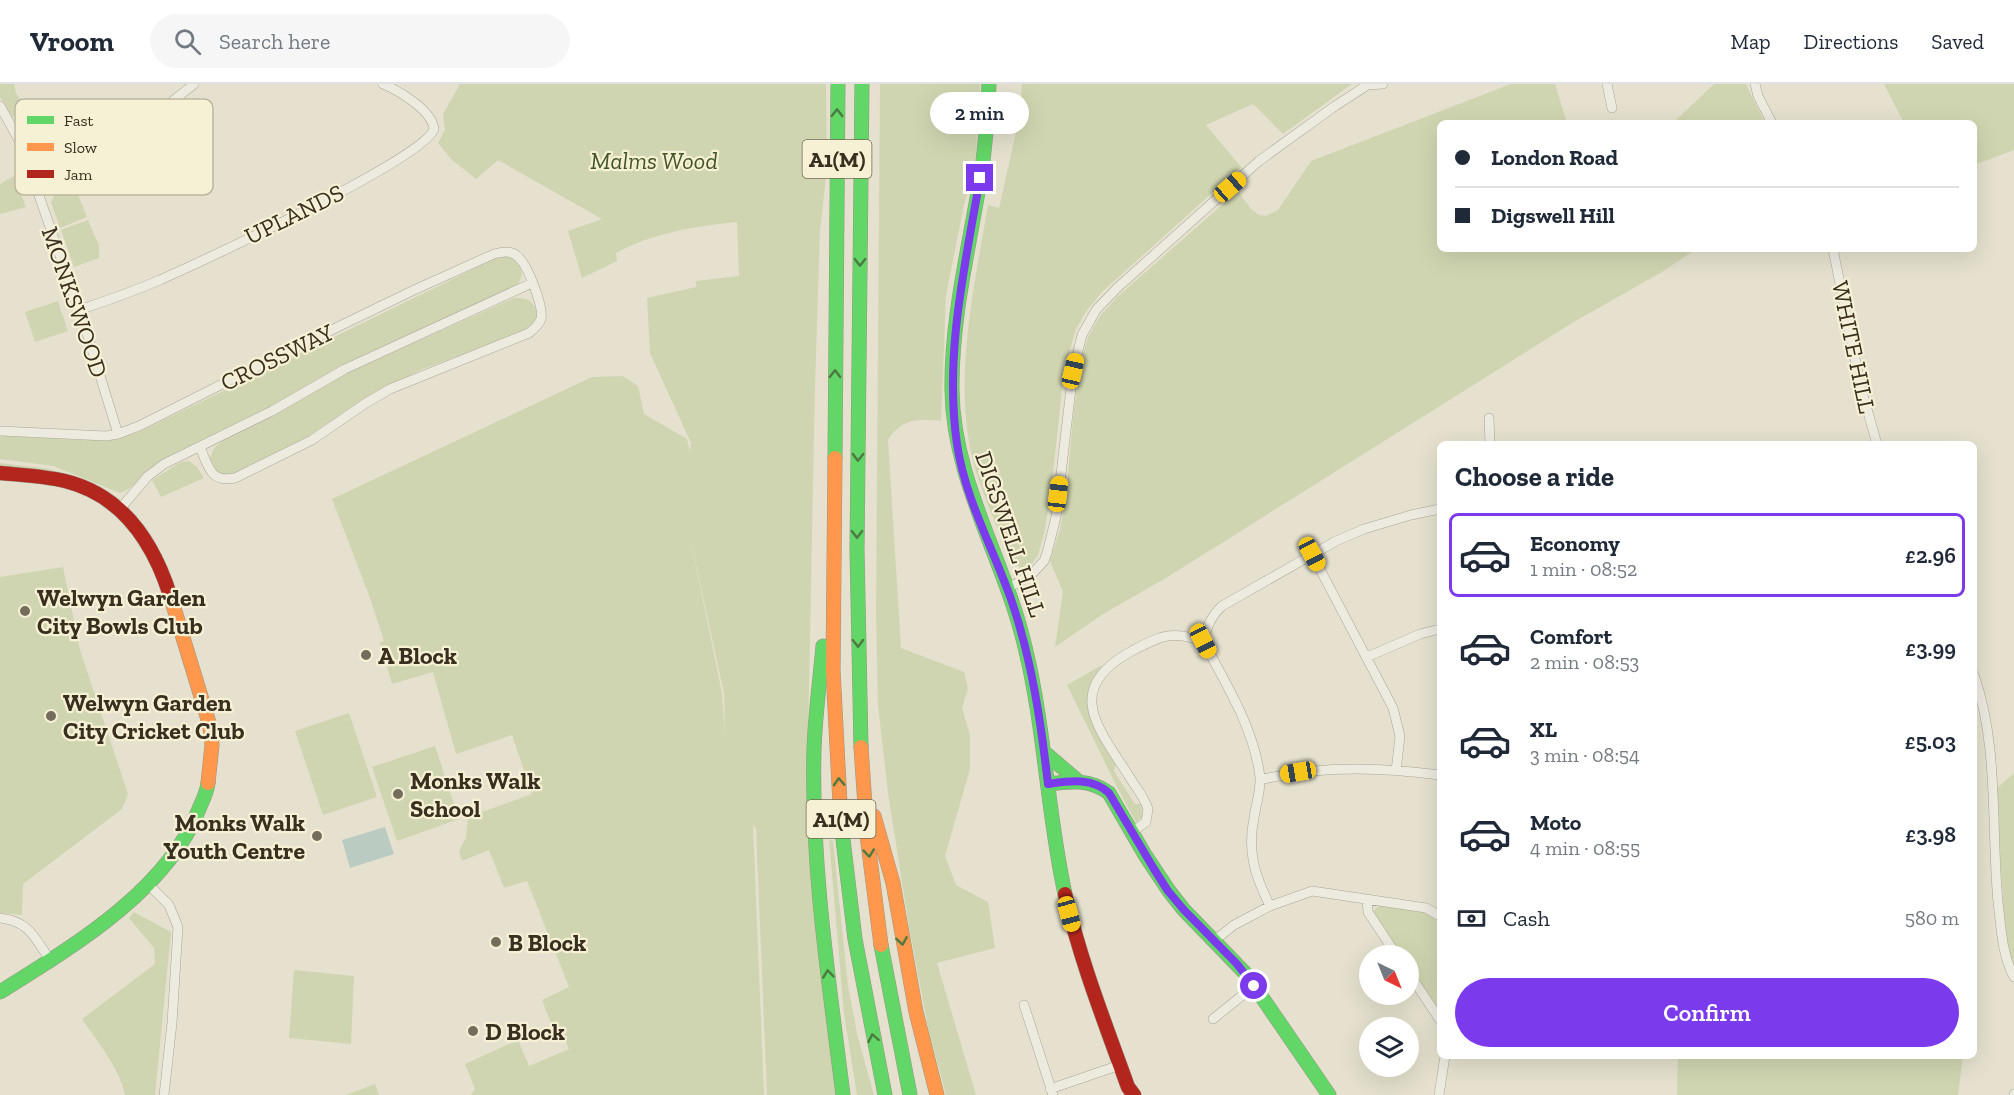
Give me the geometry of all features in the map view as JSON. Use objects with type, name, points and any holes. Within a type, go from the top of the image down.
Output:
[{"type":"main road","name":"A1(M)","points":[[838,84],[833,670],[842,842],[855,939],[885,1095]]},
{"type":"main road","name":"A1(M)","points":[[862,84],[857,535],[859,691],[863,774],[878,923],[891,1005],[910,1095]]},
{"type":"main road","name":"DIGSWELL HILL","points":[[989,84],[986,141],[953,352],[952,392],[957,445],[978,516],[1018,621],[1029,663],[1069,914],[1130,1092]]},
{"type":"main road","points":[[0,473],[71,482],[94,491],[120,509],[142,533],[159,564],[204,703],[212,743],[211,780],[199,817],[188,835],[147,883],[106,921],[0,992]]},
{"type":"main road","name":"A1(M)","points":[[833,539],[816,714],[814,809],[821,915],[843,1095]]},
{"type":"main road","points":[[1044,752],[1078,781]]},
{"type":"main road","name":"A1(M)","points":[[863,774],[893,883],[916,1012],[937,1095]]},
{"type":"main road","points":[[1048,784],[1078,781],[1097,785],[1109,793],[1168,891],[1215,940],[1254,986],[1329,1095]]},
{"type":"street","points":[[175,99],[194,84]]},
{"type":"street","name":"UPLANDS","points":[[79,310],[159,280],[338,193],[390,166],[428,139],[434,129],[431,117],[383,84]]},
{"type":"street","points":[[1007,589],[1032,573],[1044,561],[1047,553],[1056,517],[1073,371],[1082,335],[1096,310],[1125,280],[1259,161],[1335,106],[1369,85],[1383,84]]},
{"type":"street","points":[[1607,84],[1612,108]]},
{"type":"street","points":[[1755,84],[1758,96],[1770,120]]},
{"type":"street","name":"MONKSWOOD","points":[[0,106],[15,133]]},
{"type":"street","name":"MONKSWOOD","points":[[39,195],[79,310],[118,434]]},
{"type":"street","name":"CROSSWAY","points":[[0,431],[118,434],[139,426],[414,290],[500,252],[517,256],[524,264],[542,314],[538,325],[529,333],[390,389],[291,452],[235,478],[219,479],[209,470],[200,447]]},
{"type":"street","name":"WHITE HILL","points":[[1834,252],[1861,388],[1876,441]]},
{"type":"street","name":"CROSSWAY","points":[[120,509],[148,476],[164,464],[272,411],[345,369],[532,283]]},
{"type":"street","points":[[1489,418],[1490,441]]},
{"type":"street","points":[[1270,906],[1256,876],[1251,850],[1253,819],[1260,780],[1248,728],[1203,641],[1210,621],[1222,606],[1336,541],[1411,514],[1437,510]]},
{"type":"street","points":[[1312,554],[1367,657],[1398,723],[1400,736],[1396,771]]},
{"type":"street","points":[[1367,657],[1420,634],[1437,630]]},
{"type":"street","points":[[1132,832],[1147,819],[1146,804],[1098,726],[1092,703],[1096,683],[1109,665],[1152,640],[1171,634],[1203,641]]},
{"type":"street","points":[[1977,686],[1984,711],[1994,809],[1996,881],[2002,936],[2014,977]]},
{"type":"street","points":[[1260,780],[1318,770],[1396,771],[1437,775]]},
{"type":"street","points":[[147,883],[169,905],[178,927],[173,1011],[164,1095]]},
{"type":"street","points":[[1215,940],[1234,925],[1270,906],[1312,891],[1426,908],[1437,914]]},
{"type":"street","points":[[1367,900],[1368,912],[1390,945]]},
{"type":"street","points":[[0,918],[23,923],[50,960]]},
{"type":"street","points":[[1213,1019],[1254,986]]},
{"type":"street","points":[[1419,988],[1437,1016]]},
{"type":"street","points":[[1024,1005],[1051,1092],[1120,1065]]},
{"type":"street","points":[[1439,1095],[1445,1059]]},
{"type":"green space","points":[[0,84],[14,84],[20,99],[15,99],[15,116],[12,117],[0,97]]},
{"type":"green space","name":"Malms Wood","points":[[460,84],[826,84],[827,168],[820,231],[807,787],[836,1095],[767,1095],[756,829],[753,824],[764,1095],[471,1095],[475,1089],[465,1064],[518,1040],[529,1066],[569,1049],[563,1035],[560,1036],[555,1025],[552,1026],[542,1000],[569,987],[527,881],[504,888],[489,850],[462,861],[459,852],[466,837],[468,817],[532,794],[512,735],[456,754],[433,672],[392,684],[380,643],[384,641],[332,499],[592,377],[623,376],[638,386],[644,414],[687,439],[690,452],[691,443],[650,353],[647,298],[696,287],[696,281],[739,276],[737,222],[690,228],[645,240],[616,253],[617,261],[582,278],[568,231],[602,219],[498,160],[476,179],[451,159],[438,143],[445,130],[443,114]],"holes":[[[689,532],[724,694],[725,735],[722,693]]]},
{"type":"green space","points":[[880,84],[980,84],[975,168],[964,205],[946,295],[941,421],[911,421],[899,427],[888,440],[901,648],[964,672],[968,689],[962,708],[970,735],[970,769],[945,856],[956,885],[988,902],[995,948],[937,963],[976,1095],[946,1095],[928,1028],[888,793],[878,705],[876,614]]},
{"type":"green space","points":[[1022,84],[1352,84],[1283,134],[1253,104],[1206,125],[1241,167],[1103,291],[1087,310],[1076,329],[1062,389],[1044,534],[1038,555],[1025,570],[1015,563],[1007,551],[977,474],[969,442],[965,383],[969,323],[988,205],[999,208],[1020,114]]},
{"type":"green space","points":[[1511,84],[1555,84],[1566,120],[1437,120],[1437,252],[1692,252],[1662,272],[1572,323],[1166,578],[1103,614],[1055,647],[1063,592],[1050,561],[1060,529],[1066,496],[1074,407],[1081,361],[1088,337],[1100,316],[1117,297],[1238,191],[1251,209],[1259,215],[1266,216],[1278,210],[1311,161]]},
{"type":"green space","points":[[1714,84],[1746,84],[1764,120],[1676,120]]},
{"type":"green space","points":[[1884,84],[2014,84],[2014,150],[1977,164],[1977,120],[1902,120]]},
{"type":"green space","points":[[14,176],[15,195],[21,195],[26,207],[0,214],[0,184]]},
{"type":"green space","points":[[54,195],[78,195],[87,217],[60,228],[51,202]]},
{"type":"green space","points":[[88,220],[99,246],[99,258],[74,267],[61,230]]},
{"type":"green space","points":[[504,256],[515,259],[520,267],[521,277],[515,287],[338,367],[279,402],[158,464],[130,488],[120,493],[53,466],[0,459],[0,436],[89,440],[124,436],[141,431]]},
{"type":"green space","points":[[514,298],[528,300],[537,312],[535,324],[523,332],[423,369],[366,397],[310,435],[254,465],[228,476],[215,472],[209,460],[214,448],[222,441],[348,372]]},
{"type":"green space","points":[[58,301],[68,331],[35,342],[25,312]]},
{"type":"green space","points":[[189,461],[197,467],[204,478],[161,497],[152,480],[181,462]]},
{"type":"green space","points":[[0,463],[50,469],[60,473],[0,467]]},
{"type":"green space","name":"Welwyn Garden City Cricket Club","points":[[63,567],[80,650],[128,794],[122,809],[23,884],[22,915],[0,913],[0,577]]},
{"type":"green space","points":[[1102,665],[1090,693],[1088,705],[1090,716],[1100,739],[1116,764],[1114,771],[1135,804],[1141,804],[1143,816],[1136,823],[1067,685]]},
{"type":"green space","points":[[349,713],[377,797],[323,815],[295,731]]},
{"type":"green space","points":[[435,746],[459,819],[397,841],[372,767]]},
{"type":"green space","points":[[2014,773],[2014,970],[2005,935],[1996,789]]},
{"type":"green space","points":[[829,839],[833,841],[848,986],[858,1038],[874,1095],[857,1095],[844,1014]]},
{"type":"green space","points":[[1380,905],[1424,912],[1437,920],[1437,1008],[1419,981],[1419,945],[1394,945],[1373,912]]},
{"type":"green space","points":[[134,912],[171,932],[155,1095],[125,1095],[113,1065],[82,1019],[155,964],[154,948],[129,918]]},
{"type":"green space","points":[[294,970],[354,976],[351,1044],[289,1038]]},
{"type":"green space","points":[[1678,1059],[1963,1059],[1958,1095],[1677,1095]]},
{"type":"green space","points":[[375,1084],[379,1095],[346,1095]]},
{"type":"shaded area","points":[[385,827],[394,854],[350,868],[342,840]]},
{"type":"traffic: fast","points":[[835,458],[838,84]]},
{"type":"traffic: fast","points":[[861,747],[857,550],[862,84]]},
{"type":"traffic: fast","points":[[989,84],[983,161],[955,332],[952,390],[955,424],[970,489],[1005,583],[1025,647],[1037,708],[1065,894]]},
{"type":"traffic: fast","points":[[823,646],[814,750],[815,837],[822,923],[843,1095]]},
{"type":"traffic: fast","points":[[1044,752],[1078,781]]},
{"type":"traffic: fast","points":[[0,992],[86,936],[141,891],[165,866],[184,839],[207,790],[208,783]]},
{"type":"traffic: fast","points":[[1048,784],[1087,783],[1109,793],[1169,891],[1184,910],[1246,974],[1329,1095]]},
{"type":"traffic: fast","points":[[841,823],[855,939],[885,1095]]},
{"type":"traffic: fast","points":[[881,945],[910,1095]]},
{"type":"traffic: slow","points":[[835,458],[833,670],[841,823]]},
{"type":"traffic: slow","points":[[170,595],[210,726],[212,745],[208,783]]},
{"type":"traffic: slow","points":[[861,747],[867,835],[881,945]]},
{"type":"traffic: slow","points":[[874,816],[893,883],[916,1012],[937,1095]]},
{"type":"traffic: jam","points":[[0,473],[65,481],[103,497],[119,509],[144,539],[163,575],[170,595]]},
{"type":"traffic: jam","points":[[1065,894],[1094,991],[1128,1087],[1134,1095]]},
{"type":"place","name":"Welwyn Garden City Bowls Club","points":[[25,611]]},
{"type":"place","name":"A Block","points":[[366,655]]},
{"type":"place","name":"Welwyn Garden City Cricket Club","points":[[51,716]]},
{"type":"place","name":"Monks Walk School","points":[[398,794]]},
{"type":"place","name":"Monks Walk Youth Centre","points":[[317,836]]},
{"type":"place","name":"B Block","points":[[496,942]]},
{"type":"place","name":"D Block","points":[[473,1031]]},
{"type":"route","points":[[980,178],[960,293],[953,352],[952,392],[955,429],[959,457],[970,495],[1018,621],[1039,711],[1048,784],[1078,781],[1103,787],[1111,796],[1168,891],[1237,964],[1254,986]]}]
